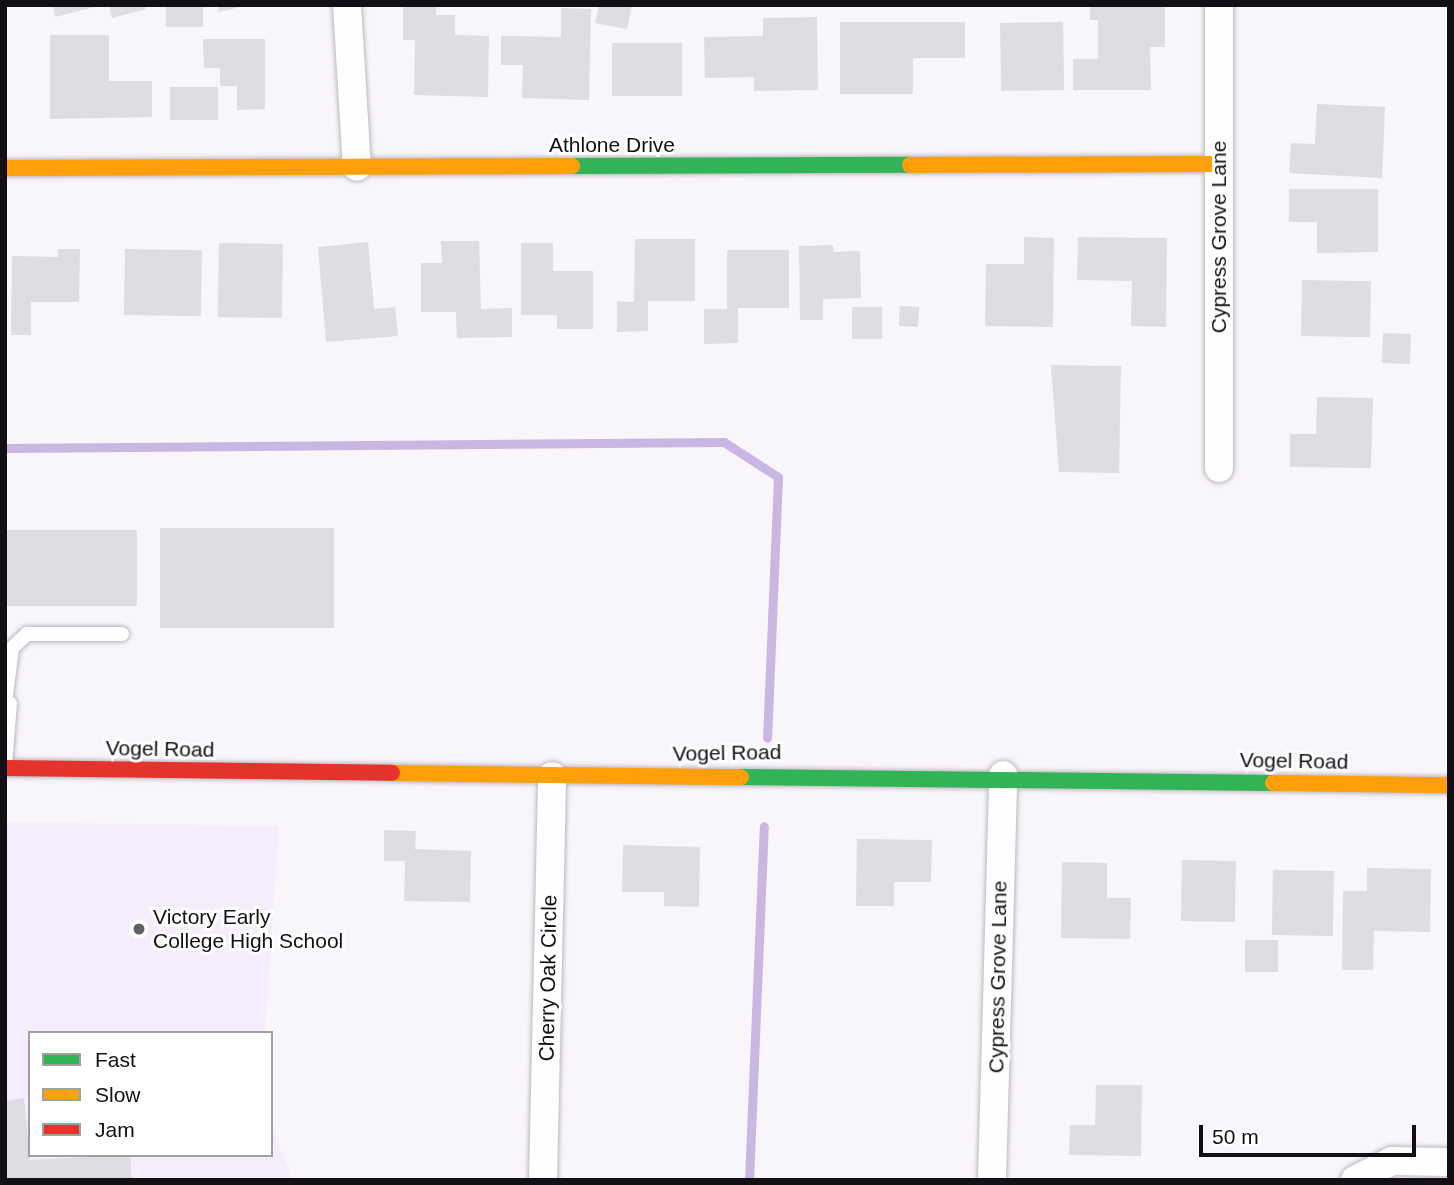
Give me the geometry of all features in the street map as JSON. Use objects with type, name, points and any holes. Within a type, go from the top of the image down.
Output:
[{"type":"street","points":[[347,5],[356,167]]},
{"type":"street","name":"Cypress Grove Lane","points":[[1219,5],[1219,468]]},
{"type":"street","name":"Athlone Drive","points":[[5,168],[1220,164]]},
{"type":"street","name":"Vogel Road","points":[[5,766],[552,776],[1003,775],[1449,785]]},
{"type":"street","name":"Cypress Grove Lane","points":[[992,1180],[1003,775]]},
{"type":"street","name":"Cherry Oak Circle","points":[[543,1180],[552,776]]},
{"type":"street","points":[[1355,1180],[1392,1161],[1449,1162]]},
{"type":"lane","points":[[5,766],[12,648],[27,634],[122,634]]},
{"type":"shaded area","name":"Victory Early College High School","points":[[5,822],[279,826],[265,1031],[28,1031],[28,1157],[273,1157],[273,1129],[293,1180],[5,1180]]},
{"type":"building","points":[[53,5],[98,5],[98,6],[55,17]]},
{"type":"building","points":[[109,5],[145,5],[146,9],[112,18]]},
{"type":"building","points":[[166,5],[203,5],[203,27],[166,27]]},
{"type":"building","points":[[217,5],[244,5],[244,6],[219,12]]},
{"type":"building","points":[[403,5],[436,5],[436,15],[455,15],[455,35],[489,36],[488,97],[414,95],[415,40],[403,40]]},
{"type":"building","points":[[599,5],[632,5],[627,29],[595,23]]},
{"type":"building","points":[[1090,5],[1165,5],[1165,47],[1150,47],[1151,90],[1073,90],[1073,59],[1098,59],[1098,20],[1090,20]]},
{"type":"building","points":[[561,8],[591,9],[589,100],[522,98],[523,65],[501,65],[501,36],[561,37]]},
{"type":"building","points":[[817,17],[818,90],[754,91],[754,77],[705,78],[704,37],[763,36],[763,18]]},
{"type":"building","points":[[840,22],[965,22],[965,58],[913,58],[913,94],[840,94]]},
{"type":"building","points":[[1063,22],[1064,90],[1001,91],[1000,23]]},
{"type":"building","points":[[50,35],[109,35],[109,81],[152,81],[152,117],[50,119]]},
{"type":"building","points":[[203,39],[265,39],[265,109],[237,110],[237,86],[220,86],[220,68],[204,68]]},
{"type":"building","points":[[612,43],[682,43],[682,96],[612,96]]},
{"type":"building","points":[[170,87],[218,87],[218,120],[170,120]]},
{"type":"building","points":[[1317,104],[1385,107],[1382,178],[1289,173],[1291,143],[1315,144]]},
{"type":"building","points":[[1289,189],[1378,189],[1378,252],[1317,253],[1317,222],[1289,222]]},
{"type":"building","points":[[1024,237],[1054,238],[1053,327],[985,326],[986,264],[1024,264]]},
{"type":"building","points":[[1078,237],[1167,238],[1166,327],[1131,326],[1132,281],[1077,280]]},
{"type":"building","points":[[635,239],[695,239],[695,301],[648,301],[648,331],[617,332],[617,301],[634,302]]},
{"type":"building","points":[[441,241],[479,241],[481,309],[512,308],[512,337],[457,338],[456,312],[421,312],[421,263],[442,263]]},
{"type":"building","points":[[368,242],[374,309],[395,307],[398,336],[326,342],[318,247]]},
{"type":"building","points":[[219,243],[283,244],[282,318],[218,317]]},
{"type":"building","points":[[521,243],[553,243],[553,271],[593,271],[593,329],[557,329],[557,315],[521,315]]},
{"type":"building","points":[[833,245],[834,252],[860,251],[861,298],[823,299],[823,320],[800,320],[799,246]]},
{"type":"building","points":[[58,249],[80,249],[79,302],[31,302],[31,335],[11,335],[12,256],[58,257]]},
{"type":"building","points":[[125,249],[202,250],[201,316],[124,315]]},
{"type":"building","points":[[727,250],[789,250],[789,308],[738,308],[738,343],[704,344],[704,309],[727,309]]},
{"type":"building","points":[[1302,280],[1371,281],[1370,337],[1301,336]]},
{"type":"building","points":[[900,306],[919,307],[918,327],[899,326]]},
{"type":"building","points":[[852,307],[882,307],[882,339],[852,339]]},
{"type":"building","points":[[1383,333],[1411,334],[1410,364],[1382,363]]},
{"type":"building","points":[[1051,365],[1121,366],[1119,473],[1059,472]]},
{"type":"building","points":[[1317,397],[1373,398],[1371,468],[1290,467],[1290,434],[1316,434]]},
{"type":"building","points":[[160,528],[334,528],[334,628],[160,628]]},
{"type":"building","points":[[5,530],[137,530],[137,606],[5,606]]},
{"type":"building","points":[[384,830],[416,831],[415,849],[471,851],[470,902],[404,901],[405,861],[384,861]]},
{"type":"building","points":[[857,839],[932,840],[931,882],[894,882],[894,906],[856,906]]},
{"type":"building","points":[[623,845],[700,847],[699,907],[664,906],[664,892],[622,892]]},
{"type":"building","points":[[1182,860],[1236,861],[1235,922],[1181,921]]},
{"type":"building","points":[[1062,862],[1107,863],[1107,898],[1131,898],[1130,939],[1061,938]]},
{"type":"building","points":[[1367,868],[1431,869],[1430,932],[1374,931],[1373,970],[1342,970],[1343,891],[1367,891]]},
{"type":"building","points":[[1273,870],[1334,871],[1333,936],[1272,935]]},
{"type":"building","points":[[1245,940],[1278,940],[1278,972],[1245,972]]},
{"type":"building","points":[[1096,1085],[1142,1085],[1141,1156],[1069,1155],[1070,1125],[1095,1125]]},
{"type":"building","points":[[24,1098],[30,1160],[130,1157],[132,1180],[5,1180],[5,1101]]},
{"type":"waterway","points":[[5,448],[724,442],[778,477],[767,738]]},
{"type":"waterway","points":[[749,1180],[764,826]]},
{"type":"traffic: fast","points":[[572,166],[910,165]]},
{"type":"traffic: fast","points":[[741,777],[1273,783]]},
{"type":"traffic: slow","points":[[910,165],[1220,164]]},
{"type":"traffic: slow","points":[[5,168],[572,166]]},
{"type":"traffic: slow","points":[[392,773],[741,777]]},
{"type":"traffic: slow","points":[[1273,783],[1449,785]]},
{"type":"traffic: jam","points":[[5,768],[392,773]]},
{"type":"place","name":"Victory Early College High School","points":[[139,929]]}]
